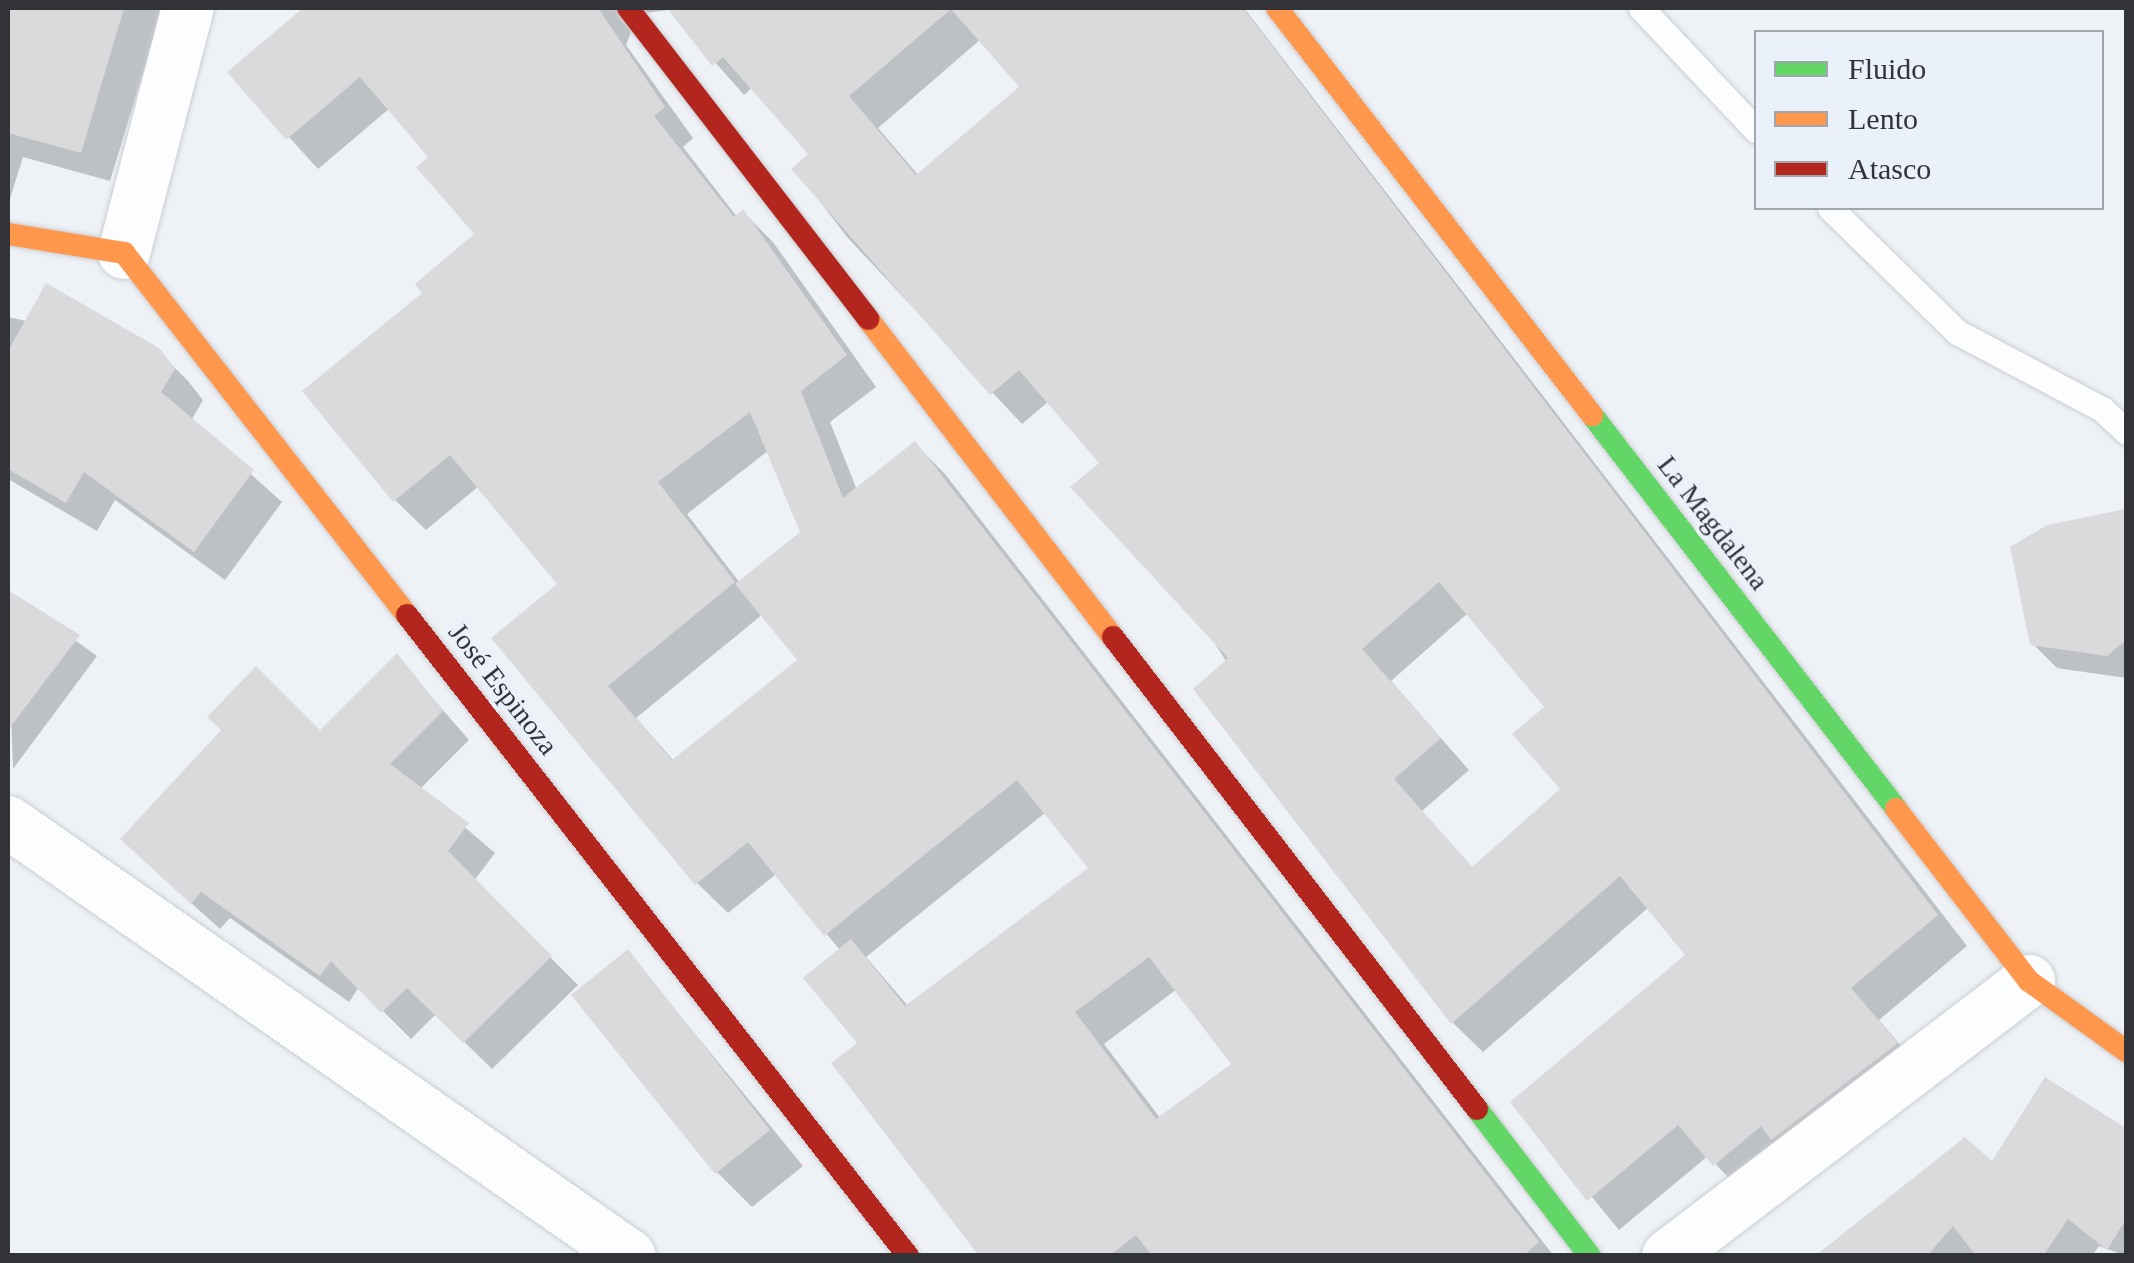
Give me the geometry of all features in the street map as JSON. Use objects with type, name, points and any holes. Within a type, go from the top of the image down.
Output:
[{"type":"street","points":[[8,234],[124,253],[188,8]]},
{"type":"street","points":[[628,8],[1590,1256]]},
{"type":"street","name":"La Magdalena","points":[[1277,8],[2029,981],[2126,1051]]},
{"type":"street","name":"José Espinoza","points":[[124,253],[908,1256]]},
{"type":"street","points":[[8,822],[630,1256]]},
{"type":"street","points":[[1668,1256],[2029,981]]},
{"type":"lane","points":[[1641,8],[1754,128]]},
{"type":"lane","points":[[1832,210],[1957,332],[2102,409],[2126,431]]},
{"type":"building","points":[[8,8],[124,8],[81,153],[8,133]]},
{"type":"building","points":[[303,8],[598,8],[665,107],[654,116],[734,217],[743,209],[847,355],[801,391],[843,498],[915,441],[1539,1242],[1523,1256],[1152,1256],[1136,1235],[1109,1256],[979,1256],[831,1063],[857,1043],[803,978],[851,939],[905,1006],[1088,868],[1017,780],[824,936],[748,842],[695,885],[491,638],[557,584],[450,455],[393,502],[302,391],[422,293],[415,284],[474,234],[416,167],[428,157],[360,77],[286,140],[227,72]],"holes":[[[750,412],[800,532],[735,584],[797,660],[672,760],[608,686],[735,582],[658,482]],[[1149,957],[1231,1064],[1156,1119],[1075,1012]]]},
{"type":"building","points":[[667,8],[1243,8],[1938,915],[1851,988],[1898,1043],[1771,1140],[1761,1126],[1713,1166],[1678,1125],[1587,1201],[1510,1102],[1685,955],[1620,876],[1451,1024],[1193,689],[1228,658],[1070,487],[1099,463],[1019,370],[990,395],[791,169],[808,154],[723,57],[712,66]],"holes":[[[951,9],[1019,87],[916,175],[849,96]],[[1439,582],[1544,707],[1512,734],[1560,789],[1472,867],[1394,779],[1441,738],[1362,649]]]},
{"type":"building","points":[[46,283],[159,348],[175,369],[161,392],[254,470],[194,552],[84,472],[66,503],[8,469],[8,351]]},
{"type":"building","points":[[2126,509],[2126,640],[2107,656],[2030,645],[2010,547],[2047,525]]},
{"type":"building","points":[[8,590],[80,635],[8,730]]},
{"type":"building","points":[[397,653],[443,711],[390,764],[469,823],[448,851],[552,956],[463,1043],[407,988],[381,1013],[331,961],[320,976],[201,892],[191,904],[120,839],[221,730],[207,717],[256,666],[320,730]]},
{"type":"building","points":[[628,949],[770,1130],[715,1174],[571,995]]},
{"type":"building","points":[[2045,1077],[2126,1128],[2126,1219],[2107,1250],[2068,1219],[2043,1256],[1976,1256],[1953,1226],[1927,1256],[1815,1256],[1965,1137],[1992,1161]]},
{"type":"traffic: fast","points":[[1592,415],[1896,809]]},
{"type":"traffic: fast","points":[[1477,1109],[1590,1256]]},
{"type":"traffic: slow","points":[[1277,8],[1592,415]]},
{"type":"traffic: slow","points":[[8,234],[124,253],[407,615]]},
{"type":"traffic: slow","points":[[868,319],[1113,637]]},
{"type":"traffic: slow","points":[[1896,809],[2029,981],[2126,1051]]},
{"type":"traffic: jam","points":[[628,8],[868,319]]},
{"type":"traffic: jam","points":[[407,615],[908,1256]]},
{"type":"traffic: jam","points":[[1113,637],[1477,1109]]}]
